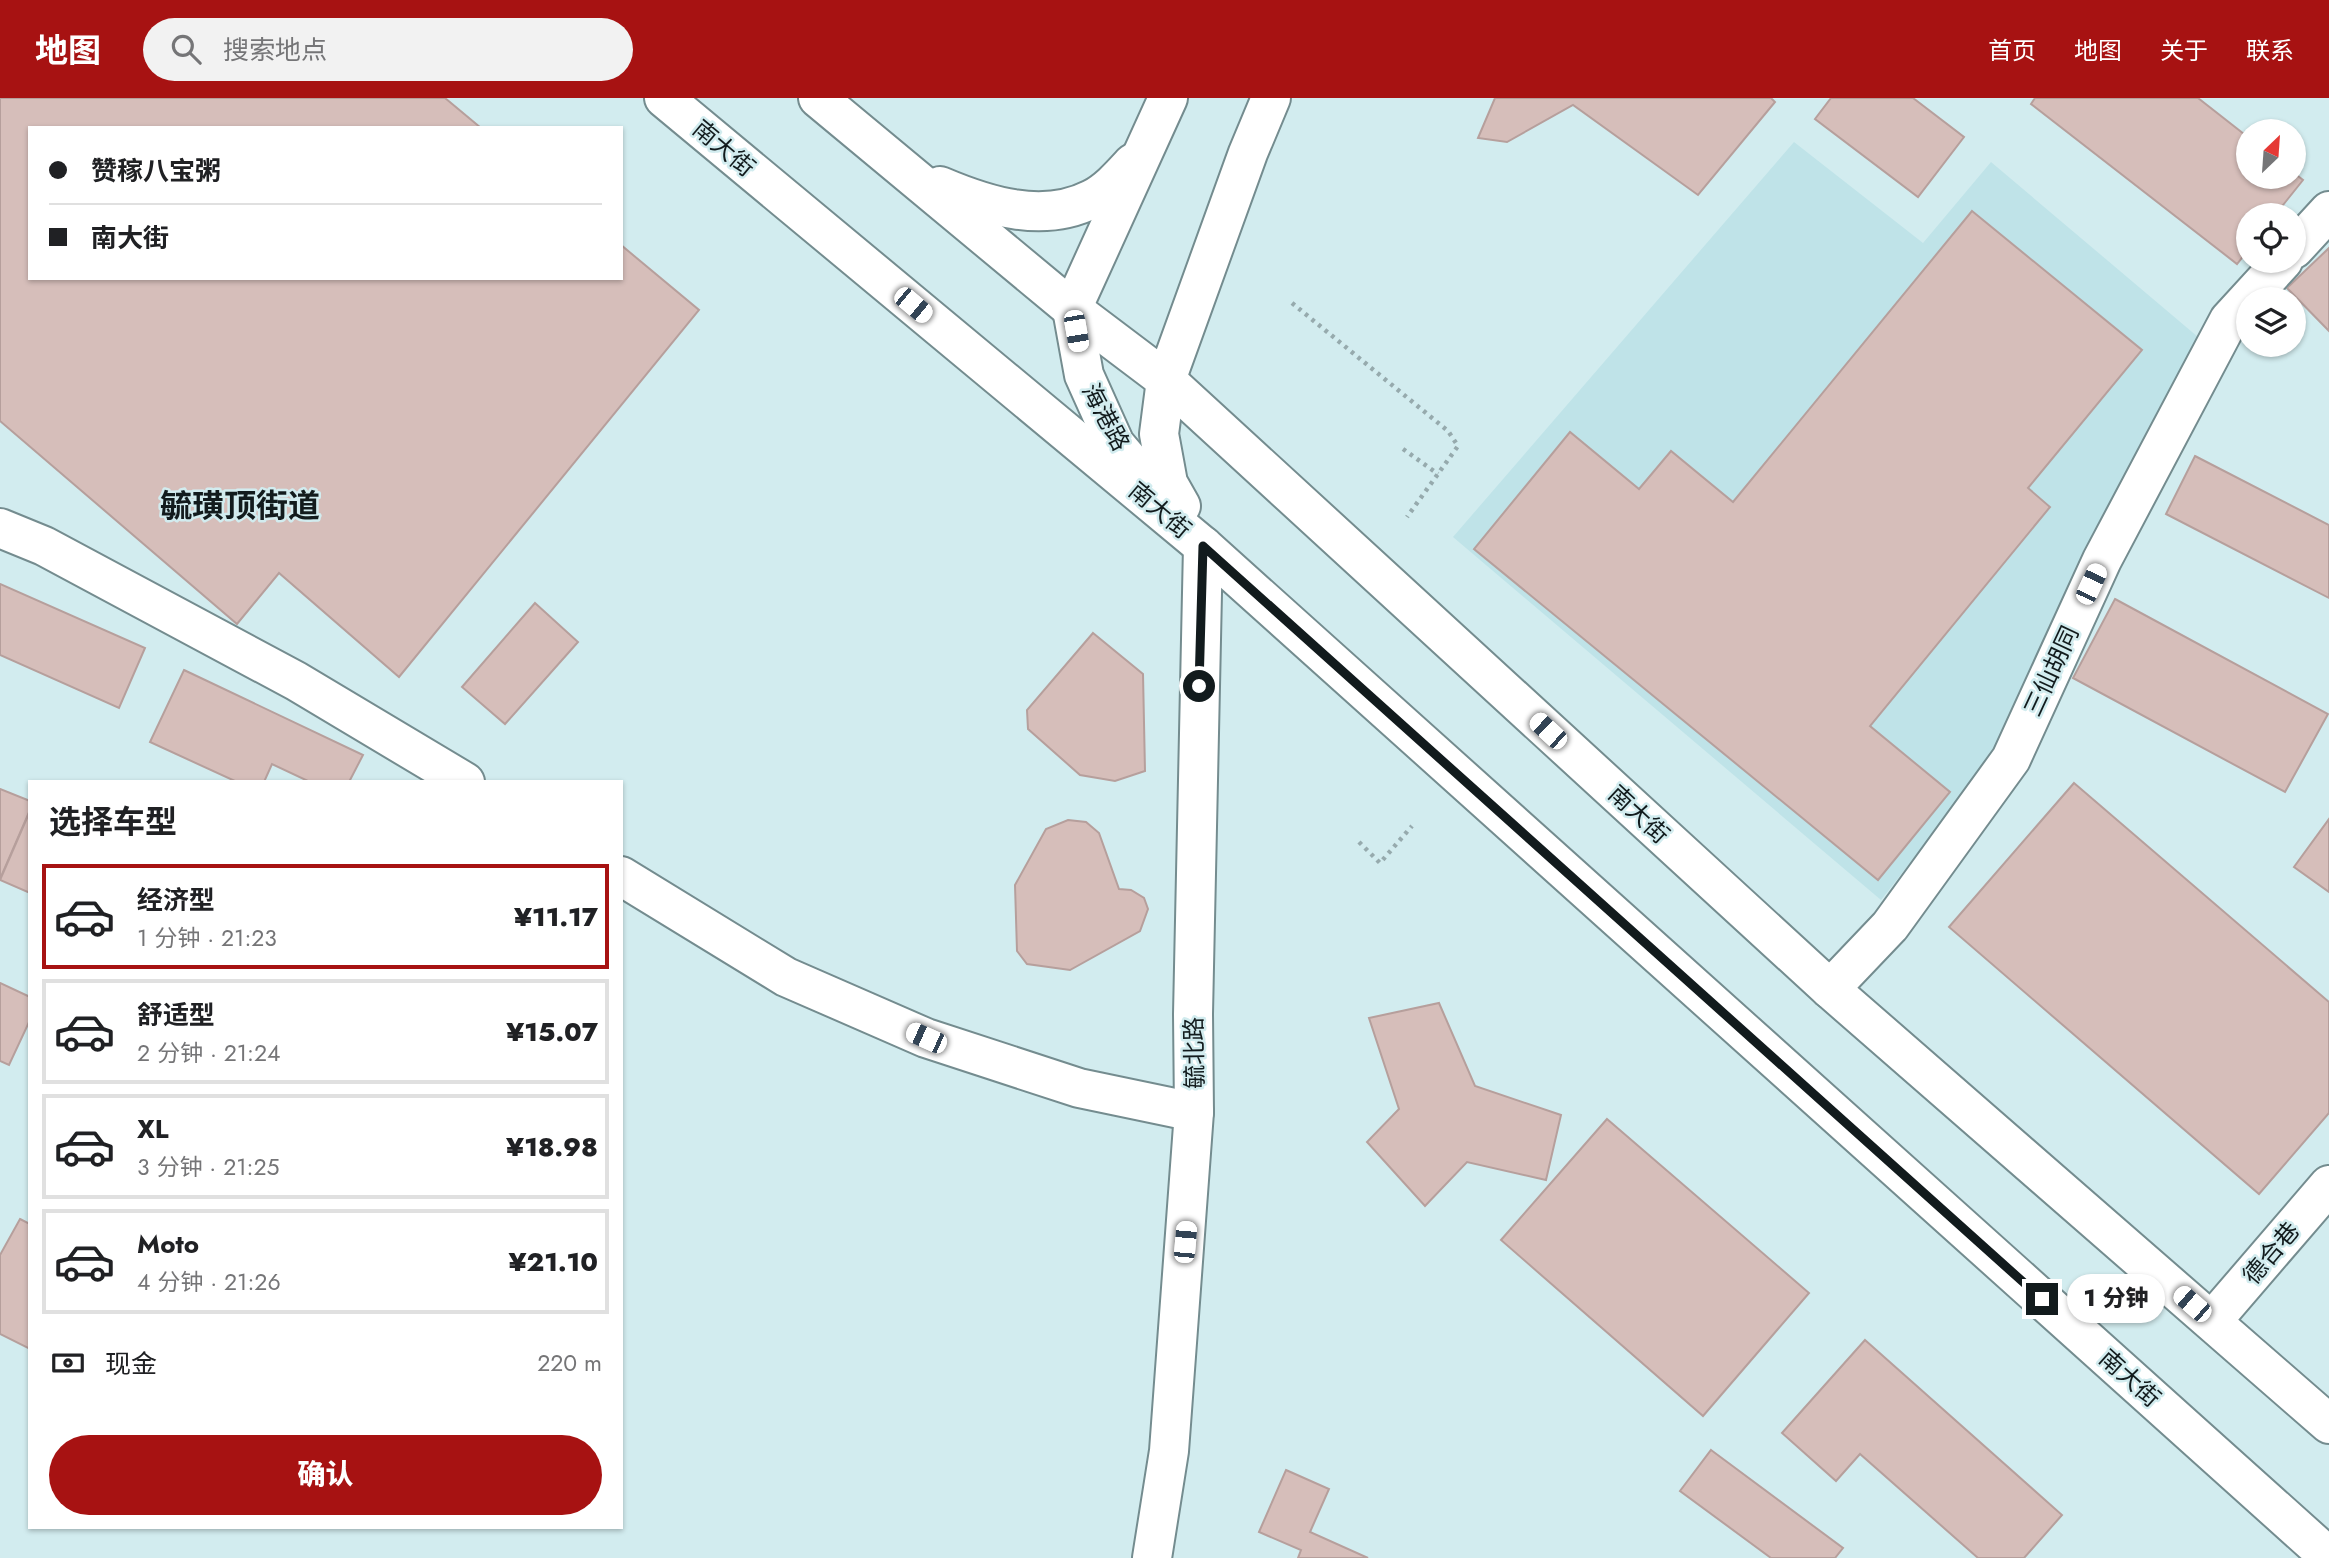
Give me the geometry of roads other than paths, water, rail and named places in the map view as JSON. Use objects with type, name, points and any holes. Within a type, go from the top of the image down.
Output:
[{"type":"main road","name":"南大街","points":[[664,98],[1203,546],[2329,1557]]},
{"type":"main road","name":"南大街","points":[[818,98],[1072,309],[1166,380],[1830,989],[2329,1424]]},
{"type":"main road","points":[[1072,309],[1168,98]]},
{"type":"main road","name":"海港路","points":[[1203,546],[1168,483],[1159,434],[1166,380],[1248,153],[1271,98]]},
{"type":"main road","points":[[910,174],[974,200],[1009,209],[1066,209],[1094,199],[1116,182],[1146,149]]},
{"type":"main road","points":[[2306,236],[2329,211]]},
{"type":"main road","name":"三仙胡同","points":[[1830,989],[1890,926],[2011,759],[2102,560],[2229,320],[2272,273]]},
{"type":"main road","name":"海港路","points":[[1072,309],[1084,375],[1115,444],[1203,546]]},
{"type":"main road","points":[[0,528],[44,546],[296,681],[462,780]]},
{"type":"main road","name":"毓北路","points":[[1152,1558],[1169,1451],[1194,1112],[1193,1001],[1203,546]]},
{"type":"main road","points":[[623,877],[786,977],[926,1038],[1079,1088],[1194,1112]]},
{"type":"main road","name":"德合巷","points":[[2212,1321],[2329,1185]]},
{"type":"district","name":"毓璜顶街道","points":[[240,506]]}]
